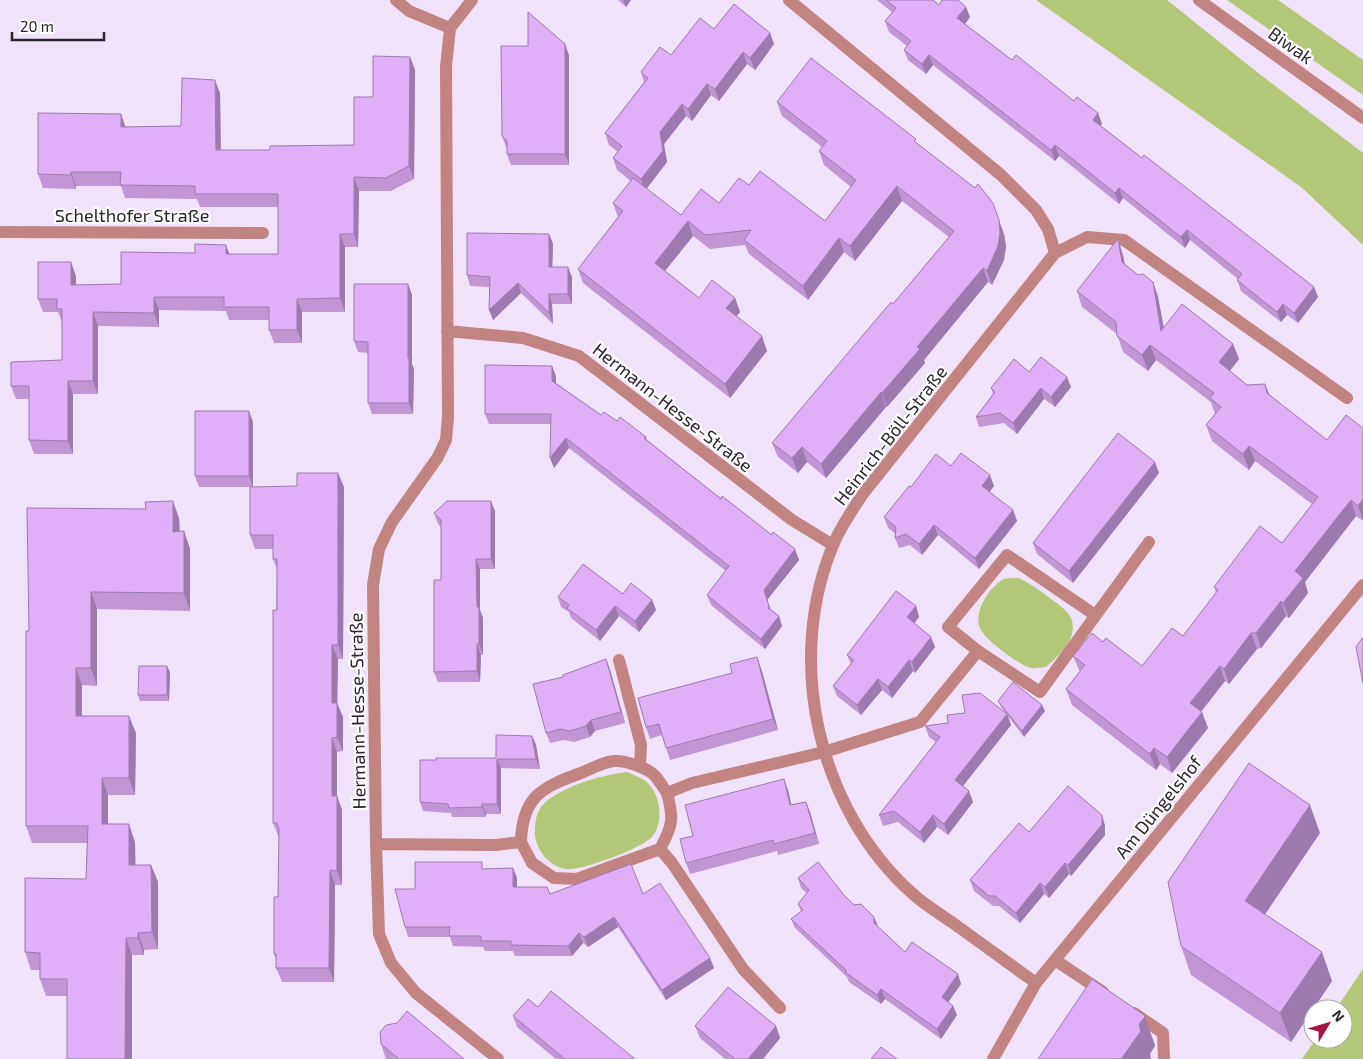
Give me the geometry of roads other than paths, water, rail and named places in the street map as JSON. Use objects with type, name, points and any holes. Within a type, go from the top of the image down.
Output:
[{"type":"street","points":[[396,0],[409,11],[450,28],[472,0]]},
{"type":"street","points":[[789,0],[1001,175],[1036,210],[1048,230],[1055,254]]},
{"type":"street","name":"Biwak","points":[[1199,0],[1363,118]]},
{"type":"street","name":"Hermann-Hesse-Straße","points":[[450,28],[446,67],[448,331],[448,417],[446,440],[438,458],[392,522],[379,549],[373,585],[379,934],[391,963],[416,993],[498,1059]]},
{"type":"street","name":"Schelthofer Straße","points":[[0,232],[263,233]]},
{"type":"street","name":"Heinrich-Böll-Straße","points":[[1036,983],[914,894],[886,865],[856,827],[838,790],[824,752],[815,710],[812,674],[813,619],[822,579],[840,530],[862,495],[1055,254],[1087,237],[1124,240],[1347,398]]},
{"type":"street","name":"Hermann-Hesse-Straße","points":[[448,331],[523,338],[579,356],[792,520],[833,545]]},
{"type":"street","points":[[1095,615],[1007,555],[948,627],[978,651],[1040,692],[1149,542]]},
{"type":"street","name":"Am Düngelshof","points":[[993,1059],[1036,983],[1363,585]]},
{"type":"street","points":[[667,793],[692,783],[824,752],[920,722],[978,651]]},
{"type":"street","points":[[618,660],[641,745],[640,767]]},
{"type":"street","points":[[613,761],[629,763],[655,775],[667,793],[672,815],[668,834],[660,849],[577,879],[554,878],[532,863],[521,842],[522,826],[527,810],[536,795],[557,781],[613,761]]},
{"type":"street","points":[[376,844],[496,845],[521,842]]},
{"type":"street","points":[[660,849],[672,863],[743,969],[780,1008]]},
{"type":"street","points":[[1055,960],[1163,1033],[1164,1059]]}]
